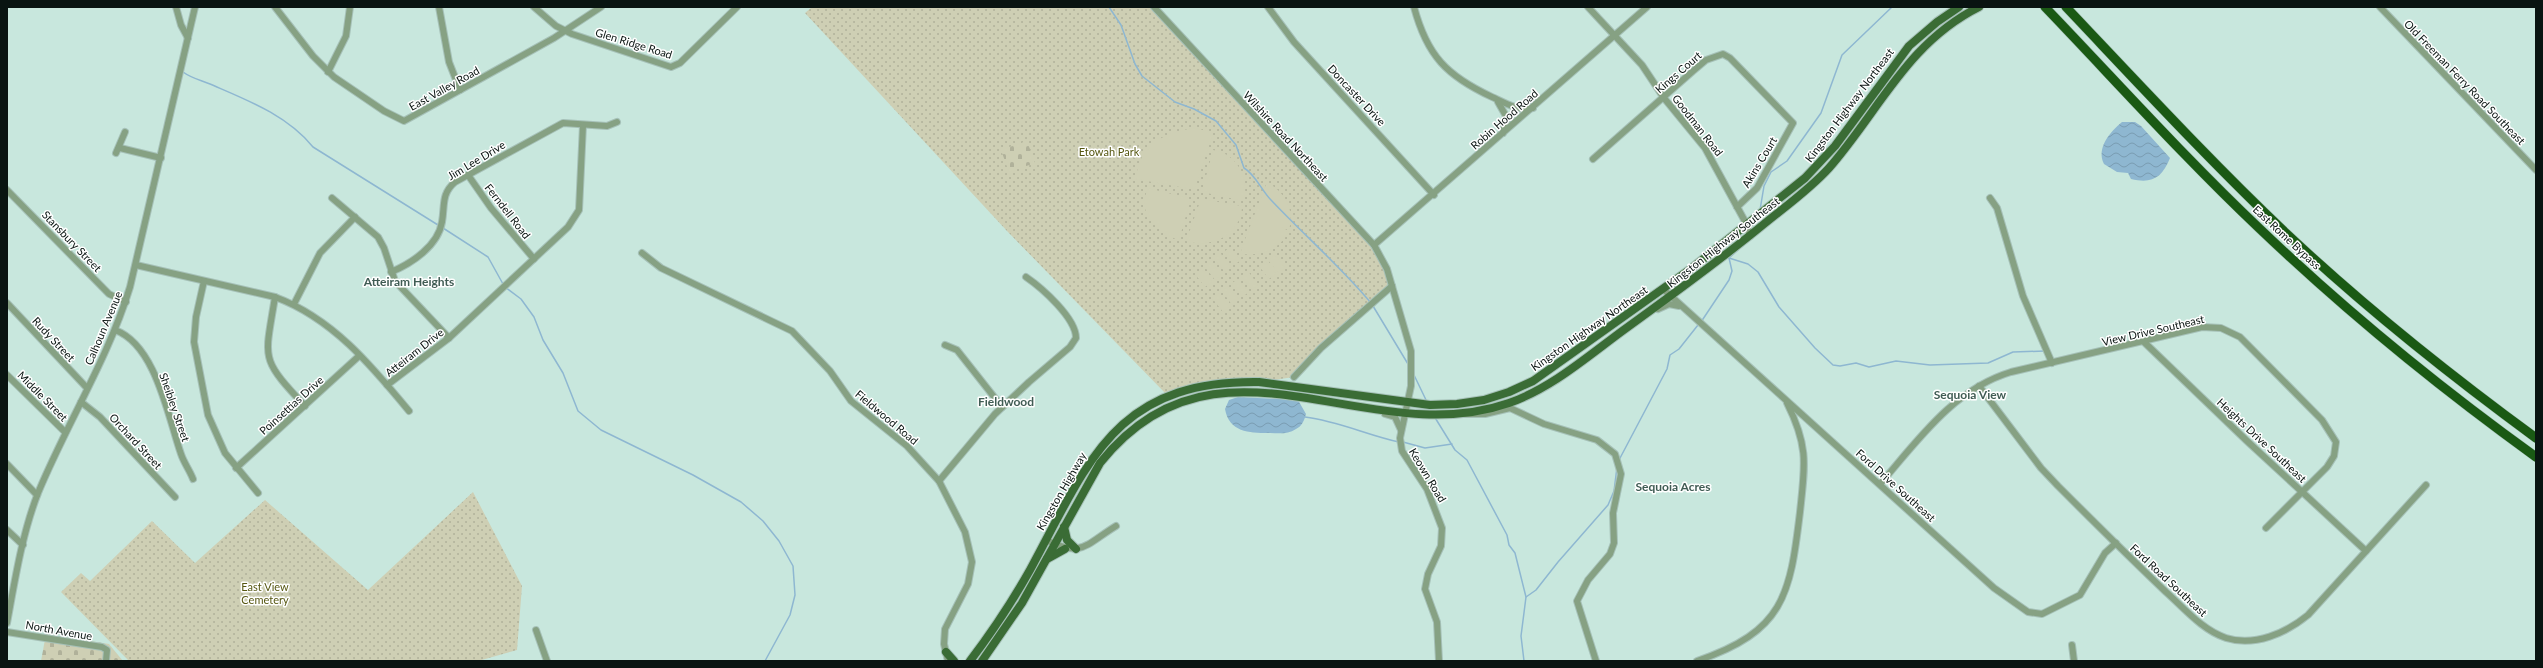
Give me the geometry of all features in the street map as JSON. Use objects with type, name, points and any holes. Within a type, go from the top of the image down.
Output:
[{"type":"highway","name":"East Rome Bypass","points":[[2045,7],[2215,185],[2305,271],[2425,373],[2536,457]]},
{"type":"highway","name":"East Rome Bypass","points":[[2066,7],[2219,168],[2289,236],[2394,328],[2536,438]]},
{"type":"main road","name":"Kingston Highway Northeast","points":[[1430,405],[1475,402],[1517,389],[1555,367],[1663,289],[1747,225],[1819,165],[1903,52],[1933,25],[1959,7]]},
{"type":"main road","name":"Kingston Highway Southeast","points":[[1427,415],[1455,414],[1495,407],[1523,397],[1562,375],[1671,296],[1750,236],[1826,172],[1912,58],[1939,33],[1979,7]]},
{"type":"main road","name":"Kingston Highway","points":[[972,658],[1007,608],[1046,540],[1081,473],[1100,447],[1130,418],[1166,397],[1205,385],[1243,381],[1430,405]]},
{"type":"main road","name":"Kingston Highway","points":[[982,661],[1012,618],[1089,480],[1112,448],[1137,425],[1169,406],[1207,394],[1240,391],[1274,393],[1404,413],[1427,415]]},
{"type":"main road","points":[[1064,527],[1067,540],[1076,549]]},
{"type":"main road","points":[[1046,559],[1065,549]]},
{"type":"main road","points":[[946,652],[954,661]]},
{"type":"main road","points":[[964,661],[972,658]]},
{"type":"street","points":[[176,7],[181,25],[188,38]]},
{"type":"street","name":"Calhoun Avenue","points":[[7,623],[23,545],[37,495],[65,432],[115,330],[126,302],[136,265],[195,7]]},
{"type":"street","name":"East Valley Road","points":[[275,7],[328,72],[401,120],[408,119],[566,31],[601,7]]},
{"type":"street","points":[[328,72],[346,36],[350,7]]},
{"type":"street","points":[[439,7],[449,62],[460,90]]},
{"type":"street","name":"Glen Ridge Road","points":[[534,7],[556,26],[566,31],[624,52],[672,67],[680,63],[737,7]]},
{"type":"street","name":"Wilshire Road Northeast","points":[[1154,7],[1374,245],[1384,260],[1411,351],[1412,368],[1407,403],[1404,413]]},
{"type":"street","name":"Doncaster Drive","points":[[1268,7],[1294,42],[1434,195]]},
{"type":"street","points":[[1414,7],[1427,43],[1444,68],[1468,86],[1518,108],[1533,108]]},
{"type":"street","name":"Goodman Road","points":[[1588,7],[1642,65],[1664,98],[1705,148],[1747,225],[1750,236]]},
{"type":"street","name":"Robin Hood Road","points":[[1374,245],[1434,195],[1647,7]]},
{"type":"street","name":"Old Freeman Ferry Road Southeast","points":[[2380,7],[2536,170]]},
{"type":"street","name":"Kings Court","points":[[1593,159],[1706,60],[1723,54],[1730,58],[1793,123]]},
{"type":"street","points":[[1495,98],[1502,106],[1506,116],[1503,133]]},
{"type":"street","name":"Jim Lee Drive","points":[[391,272],[407,265],[437,236],[443,220],[445,192],[455,182],[558,125],[567,122],[583,125],[607,126],[618,122]]},
{"type":"street","name":"Akins Court","points":[[1737,206],[1757,188],[1793,123]]},
{"type":"street","name":"Atteiram Drive","points":[[136,265],[275,297],[294,304],[335,331],[387,385],[449,338],[568,227],[579,210],[583,125]]},
{"type":"street","points":[[125,132],[118,151],[161,158]]},
{"type":"street","name":"Ferndell Road","points":[[468,175],[490,208],[534,260]]},
{"type":"street","name":"Stansbury Street","points":[[7,190],[109,294],[126,302]]},
{"type":"street","points":[[332,198],[355,217],[381,242],[391,272],[400,286],[449,338]]},
{"type":"street","points":[[1990,198],[1997,208],[2032,322],[2052,363]]},
{"type":"street","points":[[294,304],[320,253],[355,217]]},
{"type":"street","name":"Fieldwood Road","points":[[642,253],[661,268],[792,330],[833,374],[851,401],[908,446],[938,480],[964,532],[972,562],[968,584],[947,623],[944,636],[948,661]]},
{"type":"street","points":[[938,480],[1002,407],[1070,347],[1076,338],[1071,323],[1049,295],[1026,277]]},
{"type":"street","points":[[204,281],[195,325],[194,342],[213,429],[236,468],[258,493]]},
{"type":"street","points":[[1294,377],[1321,348],[1392,286]]},
{"type":"street","name":"Ford Drive Southeast","points":[[1663,289],[1785,400],[1881,483],[1994,588],[2019,607],[2032,613],[2042,614],[2080,595],[2105,552],[2116,543]]},
{"type":"street","points":[[275,297],[267,338],[268,358],[275,374],[305,406]]},
{"type":"street","name":"Rudy Street","points":[[7,303],[87,388]]},
{"type":"street","points":[[1623,331],[1665,305],[1672,304],[1683,308]]},
{"type":"street","name":"View Drive Southeast","points":[[1881,483],[1940,416],[1979,386],[2006,373],[2213,327],[2246,341],[2322,420],[2335,437],[2336,447],[2331,462],[2266,528]]},
{"type":"street","name":"Sheibley Street","points":[[115,330],[127,336],[136,345],[156,378],[182,456],[193,479]]},
{"type":"street","name":"Heights Drive Southeast","points":[[2144,342],[2247,441],[2303,491],[2366,551]]},
{"type":"street","points":[[945,345],[957,350],[1002,407]]},
{"type":"street","name":"Poinsettias Drive","points":[[236,468],[359,356]]},
{"type":"street","name":"Middle Street","points":[[7,375],[65,432]]},
{"type":"street","points":[[387,385],[409,411]]},
{"type":"street","name":"Ford Road Southeast","points":[[1979,386],[2041,468],[2116,543],[2201,624],[2224,637],[2240,640],[2264,638],[2292,628],[2308,616],[2426,485]]},
{"type":"street","points":[[1520,412],[1517,403],[1523,397]]},
{"type":"street","points":[[1697,661],[1751,636],[1777,609],[1787,590],[1794,562],[1805,464],[1802,439],[1785,400]]},
{"type":"street","name":"Orchard Street","points":[[81,402],[110,426],[175,497]]},
{"type":"street","points":[[1345,404],[1372,412],[1393,415],[1397,419],[1402,431]]},
{"type":"street","points":[[1455,414],[1485,414],[1506,408],[1520,412],[1544,424],[1604,444],[1614,454],[1620,464],[1620,482],[1612,513],[1614,543],[1612,549],[1583,588],[1577,601],[1596,661]]},
{"type":"street","name":"Keown Road","points":[[1404,413],[1400,445],[1404,457],[1427,489],[1438,512],[1442,528],[1441,546],[1428,574],[1425,589],[1437,622],[1439,661]]},
{"type":"street","points":[[7,464],[37,495]]},
{"type":"street","points":[[1046,540],[1065,549],[1076,549],[1088,545],[1116,526]]},
{"type":"street","points":[[7,530],[23,545]]},
{"type":"street","points":[[536,630],[547,661]]},
{"type":"street","name":"North Avenue","points":[[7,632],[102,647],[107,650],[106,661]]},
{"type":"street","points":[[2072,645],[2074,661]]},
{"type":"green space","name":"Etowah Park","points":[[812,7],[1153,7],[1374,245],[1392,286],[1294,377],[1168,396],[1007,231],[805,13]]},
{"type":"green space","points":[[1196,128],[1213,133],[1195,187],[1191,189],[1136,179],[1138,167],[1142,157],[1156,142],[1164,136],[1174,132]]},
{"type":"green space","points":[[1027,141],[1035,163],[1009,172],[1001,150]]},
{"type":"green space","points":[[1213,150],[1222,152],[1235,162],[1240,169],[1245,184],[1244,201],[1202,192]]},
{"type":"green space","points":[[1267,182],[1279,191],[1287,202],[1291,215],[1291,222],[1289,230],[1281,227],[1289,231],[1276,247],[1270,250],[1257,254],[1243,254],[1241,250]]},
{"type":"green space","points":[[1147,188],[1188,198],[1190,201],[1179,240],[1163,232],[1153,224],[1145,208]]},
{"type":"green space","points":[[1201,199],[1242,206],[1240,216],[1236,225],[1223,237],[1205,243],[1186,241]]},
{"type":"green space","points":[[1230,247],[1241,260],[1234,265],[1224,252]]},
{"type":"green space","points":[[1221,254],[1231,267],[1225,272],[1214,259]]},
{"type":"green space","points":[[1275,255],[1285,268],[1278,273],[1268,260]]},
{"type":"green space","points":[[1211,261],[1221,275],[1215,280],[1204,266]]},
{"type":"green space","points":[[1266,261],[1276,274],[1269,279],[1259,266]]},
{"type":"green space","points":[[1202,269],[1212,282],[1205,287],[1195,274]]},
{"type":"green space","points":[[1248,271],[1258,285],[1252,290],[1241,276]]},
{"type":"green space","points":[[1238,279],[1249,292],[1242,297],[1232,283]]},
{"type":"green space","points":[[1228,286],[1239,300],[1232,305],[1222,291]]},
{"type":"green space","points":[[1219,293],[1229,307],[1223,312],[1212,298]]},
{"type":"green space","name":"East View Cemetery","points":[[473,492],[522,586],[517,650],[478,661],[129,661],[61,592],[81,573],[90,581],[152,521],[195,563],[265,500],[368,590]]},
{"type":"green space","points":[[46,634],[109,644],[123,661],[41,661]]},
{"type":"water","points":[[2122,122],[2135,122],[2141,126],[2170,158],[2160,175],[2145,181],[2131,179],[2128,173],[2117,172],[2104,164],[2102,158],[2103,146],[2109,135]]},
{"type":"water","points":[[1238,397],[1298,400],[1306,414],[1304,421],[1293,431],[1286,433],[1261,433],[1241,430],[1235,427],[1227,417],[1225,409],[1229,400]]},
{"type":"waterway","points":[[1109,7],[1121,25],[1135,64],[1142,76],[1175,102],[1194,109],[1216,121],[1236,145],[1244,168],[1252,174],[1268,196],[1347,276],[1371,303]]},
{"type":"waterway","points":[[1760,210],[1764,186],[1771,172],[1787,161],[1821,113],[1842,55],[1892,7]]},
{"type":"waterway","points":[[183,72],[252,103],[279,117],[303,136],[313,147],[438,225]]},
{"type":"waterway","points":[[443,228],[488,257],[503,284]]},
{"type":"waterway","points":[[1729,258],[1748,241]]},
{"type":"waterway","points":[[1729,258],[1748,264],[1758,272],[1779,307],[1815,348],[1833,365],[1840,366],[1856,363],[1869,367],[1896,361],[1930,365],[1988,363],[2013,352],[2045,351]]},
{"type":"waterway","points":[[1701,322],[1729,280],[1732,271],[1729,258]]},
{"type":"waterway","points":[[505,287],[521,299],[534,317],[543,340],[563,373],[578,411],[601,430],[693,475],[741,502],[763,521],[779,541],[793,566],[795,595],[790,615],[765,661]]},
{"type":"waterway","points":[[1373,306],[1408,364]]},
{"type":"waterway","points":[[1619,460],[1667,369],[1670,355],[1679,349],[1698,325]]},
{"type":"waterway","points":[[1414,375],[1427,402]]},
{"type":"waterway","points":[[1434,416],[1455,450],[1467,460],[1507,535],[1509,545],[1515,553],[1526,597],[1521,636],[1524,661]]},
{"type":"waterway","points":[[1305,417],[1341,425],[1399,442]]},
{"type":"waterway","points":[[1403,442],[1425,448],[1452,444]]},
{"type":"waterway","points":[[1526,597],[1536,590],[1558,562],[1608,505],[1614,491],[1617,467]]},
{"type":"district","name":"Atteiram Heights","points":[[409,281]]},
{"type":"district","name":"Sequoia View","points":[[1970,394]]},
{"type":"district","name":"Fieldwood","points":[[1006,401]]},
{"type":"district","name":"Sequoia Acres","points":[[1673,486]]}]
